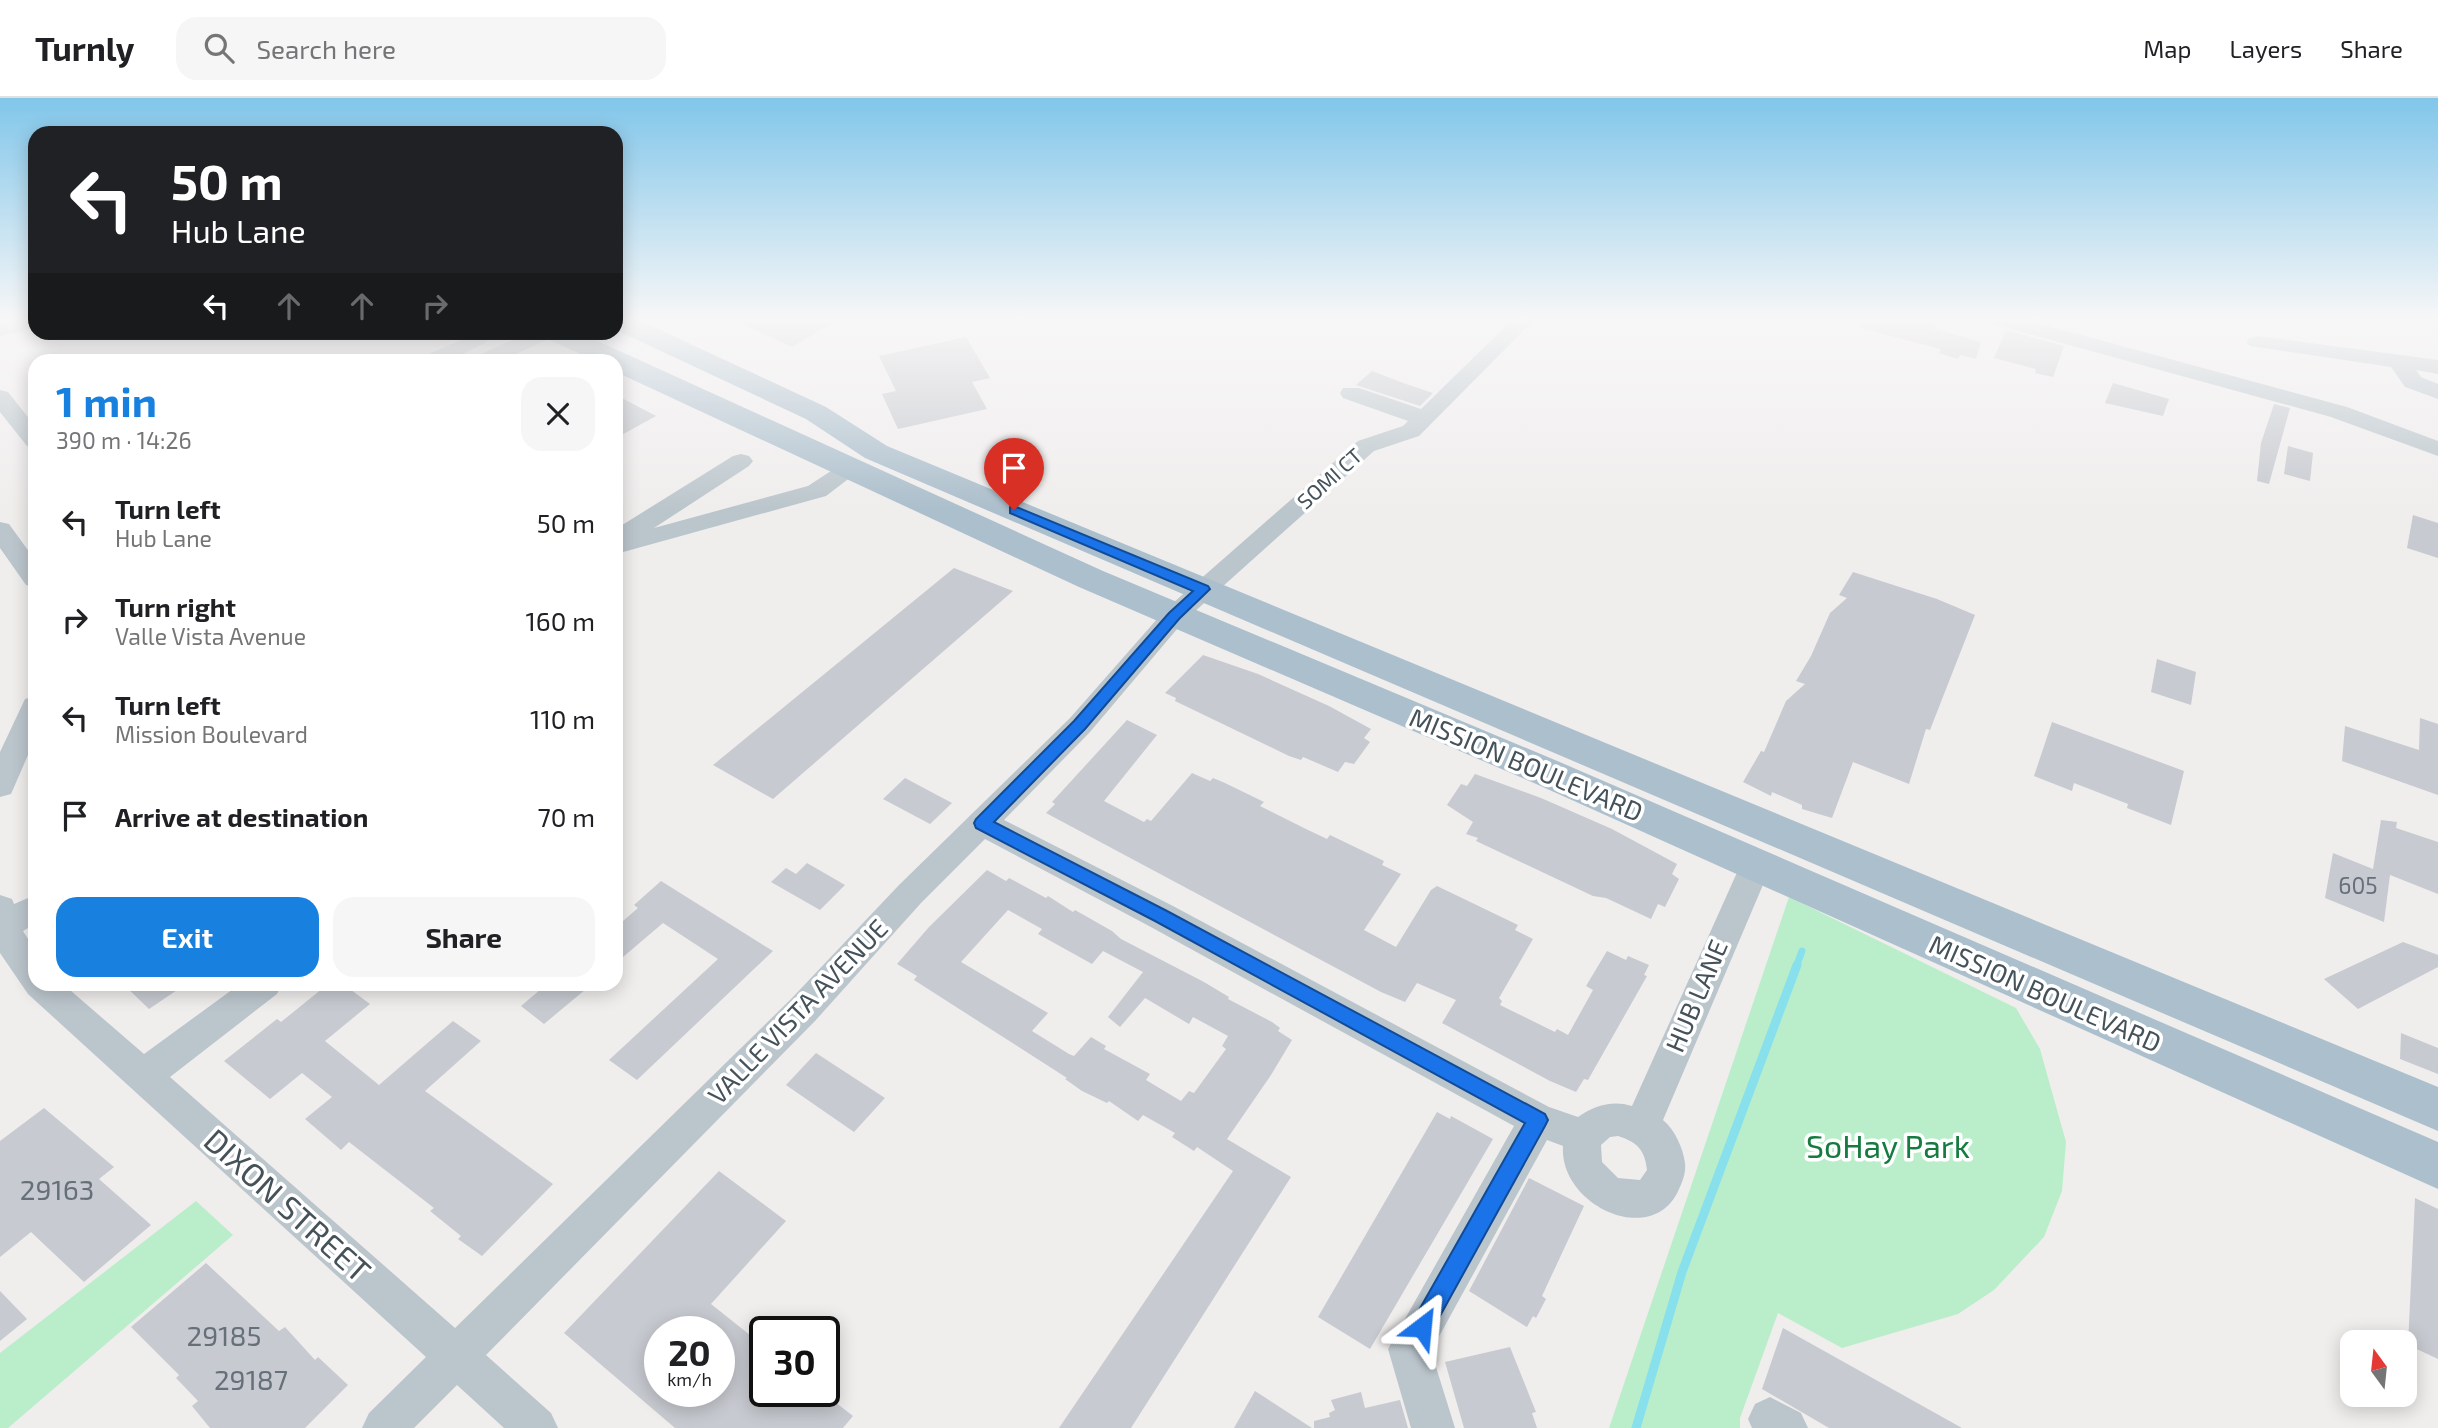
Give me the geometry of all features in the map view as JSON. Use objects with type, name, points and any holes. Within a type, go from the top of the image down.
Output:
[{"type":"main road","name":"MISSION BOULEVARD","points":[[662,383],[848,470],[1188,603],[2438,1109]]},
{"type":"main road","name":"MISSION BOULEVARD","points":[[752,383],[816,413],[876,452],[1548,773],[2438,1166]]},
{"type":"street","name":"SOMI CT","points":[[1188,603],[1231,568],[1366,446],[1411,431],[1460,383]]},
{"type":"street","points":[[2232,383],[2339,412],[2438,449]]},
{"type":"street","points":[[2416,383],[2438,392]]},
{"type":"street","points":[[1351,393],[1414,416],[1429,415]]},
{"type":"street","points":[[0,397],[28,432]]},
{"type":"street","points":[[623,539],[741,461]]},
{"type":"street","points":[[623,542],[817,491],[848,470]]},
{"type":"street","points":[[0,530],[28,562]]},
{"type":"street","name":"VALLE VISTA AVENUE","points":[[384,1428],[793,1020],[910,894],[1080,725],[1188,603]]},
{"type":"street","points":[[0,786],[28,722]]},
{"type":"street","points":[[982,823],[1161,916],[1538,1120],[1585,1137]]},
{"type":"street","name":"HUB LANE","points":[[1642,1126],[1755,866]]},
{"type":"street","points":[[28,910],[2,917],[19,956],[28,968]]},
{"type":"street","name":"DIXON STREET","points":[[48,991],[536,1428]]},
{"type":"street","points":[[142,1077],[256,991]]},
{"type":"street","points":[[1433,1428],[1409,1349],[1538,1120]]},
{"type":"street","points":[[1625,1120],[1642,1126],[1660,1143],[1668,1168],[1663,1186],[1654,1194],[1642,1199],[1628,1200],[1613,1195],[1594,1182],[1585,1169],[1581,1155],[1585,1137],[1593,1127],[1604,1121],[1625,1120]]},
{"type":"green space","name":"SoHay Park","points":[[1789,897],[2016,1008],[2040,1049],[2066,1142],[2062,1191],[2044,1237],[1994,1290],[1958,1314],[1842,1348],[1778,1313],[1740,1418],[1740,1428],[1609,1428]]},
{"type":"green space","points":[[196,1201],[233,1235],[8,1428],[0,1428],[0,1353]]},
{"type":"building","points":[[892,383],[973,383],[987,409],[898,429],[882,394],[896,391]]},
{"type":"building","points":[[1403,383],[1433,393],[1420,406],[1356,385]]},
{"type":"building","points":[[2113,383],[2169,399],[2163,416],[2105,403]]},
{"type":"building","points":[[623,399],[656,416],[623,434]]},
{"type":"building","points":[[2274,404],[2290,408],[2269,484],[2257,481],[2261,443]]},
{"type":"building","points":[[2288,446],[2313,453],[2310,481],[2284,474]]},
{"type":"building","points":[[2413,515],[2438,523],[2438,558],[2407,548]]},
{"type":"building","points":[[954,568],[1013,591],[773,799],[713,765]]},
{"type":"building","points":[[1853,572],[1937,599],[1975,615],[1930,730],[1926,729],[1909,784],[1853,762],[1832,818],[1802,809],[1802,805],[1772,792],[1771,796],[1743,782],[1761,751],[1764,752],[1786,701],[1805,684],[1796,681],[1811,656],[1830,613],[1847,598],[1839,595]]},
{"type":"building","points":[[1203,655],[1258,674],[1329,706],[1371,729],[1364,738],[1370,742],[1354,764],[1345,762],[1338,772],[1303,757],[1301,760],[1289,756],[1175,701],[1176,698],[1165,693]]},
{"type":"building","points":[[2157,659],[2196,672],[2191,705],[2151,692]]},
{"type":"building","points":[[2420,718],[2438,724],[2438,795],[2342,761],[2345,726],[2419,750]]},
{"type":"building","points":[[1127,720],[1157,735],[1104,801],[1144,822],[1147,819],[1151,821],[1192,773],[1210,781],[1213,778],[1225,783],[1264,802],[1260,806],[1306,829],[1327,839],[1330,835],[1384,861],[1382,865],[1401,874],[1364,930],[1396,947],[1431,890],[1437,886],[1518,925],[1515,930],[1533,939],[1499,998],[1502,1001],[1500,1005],[1555,1032],[1557,1029],[1568,1035],[1593,990],[1586,986],[1607,951],[1626,960],[1628,956],[1649,965],[1644,975],[1647,976],[1588,1080],[1584,1079],[1576,1092],[1550,1081],[1442,1023],[1456,1000],[1417,983],[1405,1002],[1381,992],[1046,813],[1055,804],[1052,802]]},
{"type":"building","points":[[2052,722],[2184,771],[2171,825],[2127,808],[2128,804],[2074,783],[2072,791],[2034,776]]},
{"type":"building","points":[[1475,774],[1541,798],[1612,829],[1677,864],[1672,874],[1679,879],[1665,907],[1658,904],[1651,919],[1606,898],[1593,896],[1466,834],[1473,822],[1447,805],[1461,784],[1467,786]]},
{"type":"building","points":[[905,778],[952,803],[930,824],[883,799]]},
{"type":"building","points":[[2381,820],[2397,822],[2396,828],[2438,842],[2438,894],[2390,875],[2384,922],[2325,898],[2333,853],[2373,869]]},
{"type":"building","points":[[807,863],[845,885],[820,910],[771,882],[786,868],[796,874]]},
{"type":"building","points":[[987,870],[1006,881],[1009,878],[1046,898],[1048,896],[1073,912],[1075,910],[1121,939],[1204,982],[1229,997],[1228,999],[1272,1022],[1280,1028],[1278,1031],[1292,1040],[1227,1139],[1291,1177],[1131,1428],[1059,1428],[1233,1171],[1197,1147],[1194,1151],[1172,1137],[1175,1133],[1143,1115],[1138,1121],[1109,1101],[1107,1103],[1082,1091],[1065,1079],[1067,1078],[914,980],[917,976],[897,964],[929,927]],"holes":[[[1008,910],[1042,929],[1038,934],[1092,964],[1103,951],[1143,972],[1108,1017],[1120,1027],[1145,998],[1189,1024],[1193,1017],[1228,1036],[1222,1046],[1226,1049],[1194,1093],[1189,1091],[1181,1101],[1146,1080],[1150,1074],[1104,1049],[1106,1046],[1091,1037],[1074,1056],[1069,1054],[1032,1031],[1048,1013],[961,962]]]},
{"type":"building","points":[[661,881],[773,951],[637,1080],[609,1060],[718,959],[663,923],[623,957],[623,921],[638,908],[634,905]]},
{"type":"building","points":[[2403,942],[2438,955],[2438,967],[2358,1009],[2324,979]]},
{"type":"building","points":[[130,991],[176,991],[149,1009]]},
{"type":"building","points":[[319,991],[352,991],[370,1004],[325,1041],[379,1085],[453,1021],[481,1041],[425,1091],[553,1184],[482,1256],[458,1239],[461,1236],[430,1211],[434,1208],[349,1142],[341,1150],[305,1119],[332,1097],[302,1073],[270,1099],[224,1061],[277,1019],[281,1022]]},
{"type":"building","points":[[539,991],[584,991],[544,1024],[521,1006]]},
{"type":"building","points":[[2401,1033],[2438,1048],[2438,1074],[2400,1059]]},
{"type":"building","points":[[816,1053],[885,1098],[854,1132],[786,1085]]},
{"type":"building","points":[[44,1108],[114,1167],[99,1179],[151,1225],[84,1282],[31,1232],[0,1257],[0,1141]]},
{"type":"building","points":[[1437,1112],[1450,1119],[1451,1116],[1493,1139],[1370,1349],[1318,1317]]},
{"type":"building","points":[[719,1171],[786,1221],[711,1304],[726,1316],[644,1316],[644,1401],[564,1333]]},
{"type":"building","points":[[1529,1178],[1584,1206],[1542,1296],[1546,1299],[1536,1318],[1533,1316],[1527,1327],[1469,1291]]},
{"type":"building","points":[[2415,1198],[2438,1209],[2438,1359],[2417,1349],[2417,1330],[2409,1330]]},
{"type":"building","points":[[206,1263],[279,1331],[285,1327],[315,1360],[318,1357],[348,1385],[305,1428],[210,1428],[192,1406],[198,1401],[176,1378],[179,1375],[131,1327]]},
{"type":"building","points":[[0,1291],[27,1319],[0,1341]]},
{"type":"building","points":[[735,1323],[749,1334],[749,1407],[840,1406],[853,1416],[843,1428],[675,1428],[650,1407],[735,1407]]},
{"type":"building","points":[[1783,1328],[1962,1428],[1829,1428],[1762,1389]]},
{"type":"building","points":[[1510,1347],[1536,1412],[1532,1413],[1537,1428],[1464,1428],[1445,1362]]},
{"type":"building","points":[[1255,1391],[1312,1428],[1234,1428]]},
{"type":"building","points":[[1361,1392],[1365,1408],[1400,1400],[1408,1428],[1314,1428],[1314,1421],[1330,1417],[1329,1413],[1335,1410],[1331,1400]]},
{"type":"waterway","points":[[1796,967],[1802,951]]},
{"type":"waterway","points":[[1636,1428],[1682,1272],[1797,965]]},
{"type":"route","points":[[1014,510],[1203,589],[1174,616],[1080,725],[982,823],[1161,916],[1538,1120],[1422,1327]]}]
